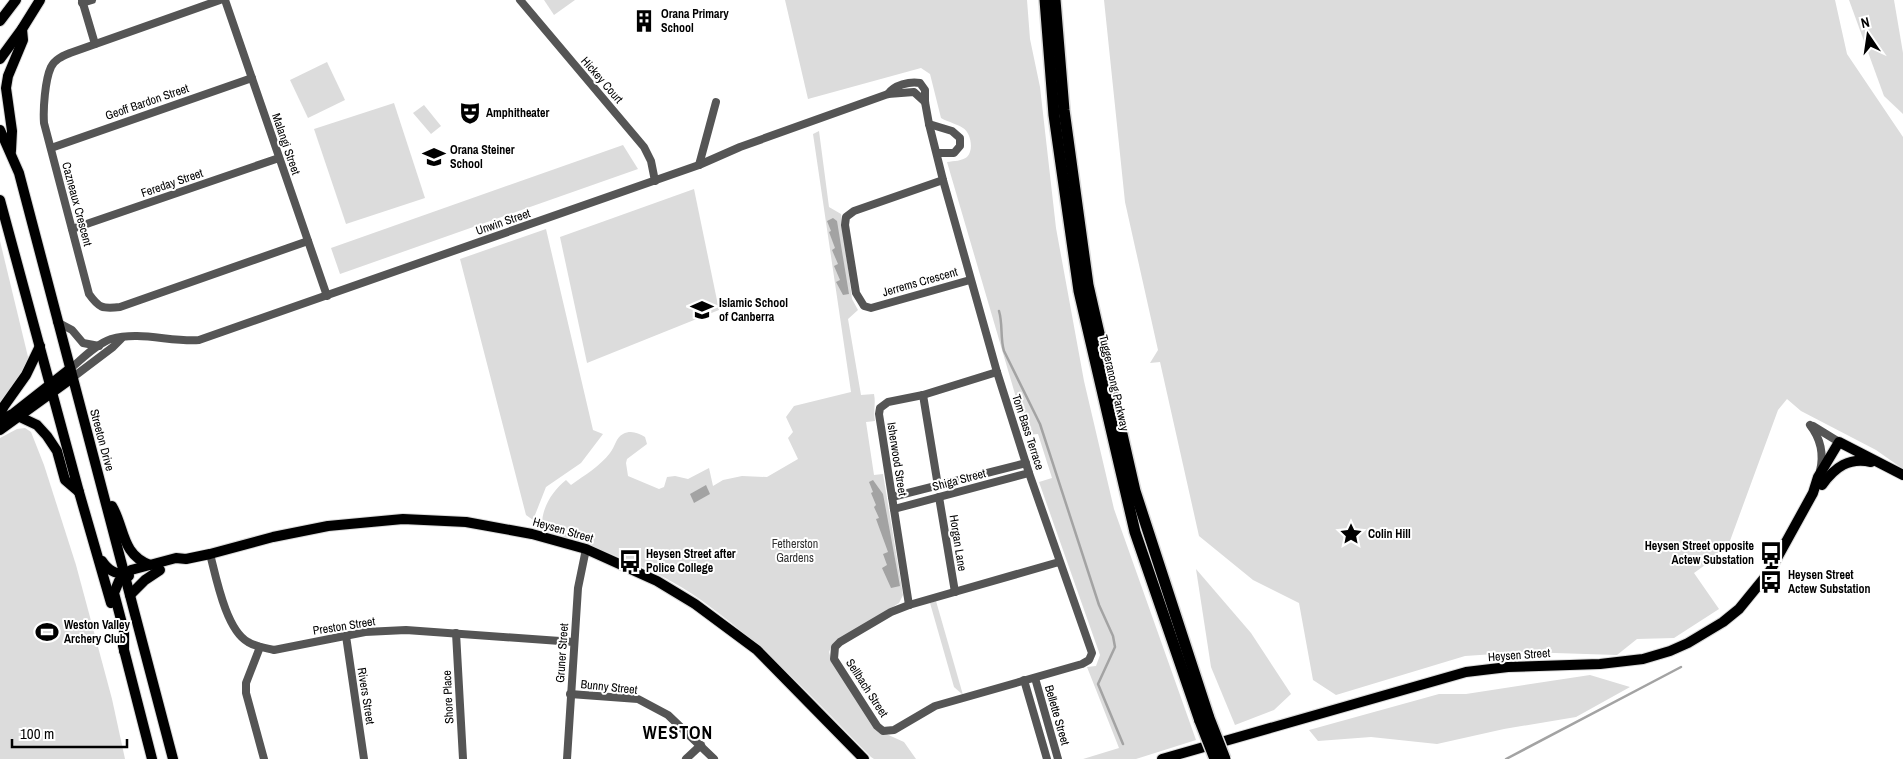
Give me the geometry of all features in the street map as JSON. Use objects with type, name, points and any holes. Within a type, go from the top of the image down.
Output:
[{"type":"highway","name":"Tuggeranong Parkway","points":[[1045,0],[1054,115],[1079,291],[1135,532],[1205,720],[1226,759]]},
{"type":"highway","name":"Tuggeranong Parkway","points":[[1055,0],[1064,110],[1088,285],[1135,491],[1205,720],[1215,759]]},
{"type":"main road","points":[[0,21],[16,0]]},
{"type":"main road","points":[[0,59],[40,0]]},
{"type":"main road","points":[[11,152],[12,131],[6,88],[8,76],[23,40],[22,29]]},
{"type":"main road","name":"Streeton Drive","points":[[0,130],[11,152],[21,180],[173,759]]},
{"type":"main road","points":[[0,200],[79,492],[99,557],[152,759]]},
{"type":"main road","points":[[0,414],[26,375],[40,346]]},
{"type":"main road","points":[[0,421],[71,374]]},
{"type":"main road","points":[[0,430],[20,417],[51,388]]},
{"type":"main road","points":[[20,417],[31,421],[47,436],[56,451],[65,480],[79,492]]},
{"type":"main road","points":[[1842,443],[1903,475]]},
{"type":"main road","name":"Heysen Street","points":[[1162,759],[1466,672],[1508,667],[1622,662],[1643,659],[1670,651],[1688,643],[1723,622],[1752,595],[1782,552],[1842,443]]},
{"type":"main road","points":[[1820,481],[1836,468],[1849,461],[1869,461],[1889,467]]},
{"type":"main road","points":[[102,490],[114,509],[124,541],[135,556],[150,565]]},
{"type":"main road","name":"Heysen Street","points":[[125,575],[131,570],[176,558],[186,559],[210,554],[273,537],[328,526],[403,520],[466,522],[532,534],[586,549],[648,576],[695,604],[757,650],[864,759]]},
{"type":"main road","points":[[99,557],[108,570],[125,575],[116,586],[114,593],[124,631],[124,651]]},
{"type":"main road","name":"Heysen Street","points":[[125,575],[132,577],[160,570],[177,565],[186,559]]},
{"type":"main road","points":[[130,596],[145,580],[160,570]]},
{"type":"street","points":[[92,0],[82,2],[95,44]]},
{"type":"street","points":[[190,0],[193,10]]},
{"type":"street","name":"Cazneaux Crescent","points":[[220,0],[59,58],[51,66],[43,108],[44,123],[89,294],[97,304],[105,308],[120,307],[308,241]]},
{"type":"street","name":"Malangi Street","points":[[225,0],[327,296]]},
{"type":"street","name":"Hickey Court","points":[[520,0],[644,147],[651,161],[655,181]]},
{"type":"street","name":"Geoff Bardon Street","points":[[51,148],[252,78]]},
{"type":"street","name":"Unwin Street","points":[[71,374],[99,346],[110,340],[137,336],[159,337],[181,342],[199,340],[655,181],[740,147],[888,94],[889,91],[906,84],[920,83],[925,90],[925,102]]},
{"type":"street","points":[[699,165],[716,102]]},
{"type":"street","name":"Tom Bass Terrace","points":[[925,102],[943,180],[997,372],[1029,473],[1087,638],[1091,655],[1089,660],[1082,664],[1035,678]]},
{"type":"street","points":[[929,124],[952,131],[960,138],[960,146],[956,152],[950,154],[936,153]]},
{"type":"street","name":"Fereday Street","points":[[72,229],[280,158]]},
{"type":"street","name":"Jerrems Crescent","points":[[943,180],[854,211],[846,217],[845,225],[856,293],[864,306],[871,308],[970,280]]},
{"type":"street","points":[[58,322],[72,330],[83,343],[99,346]]},
{"type":"street","points":[[71,374],[113,347],[121,339]]},
{"type":"street","name":"Isherwood Street","points":[[909,605],[879,414],[880,408],[888,402],[923,395],[997,372]]},
{"type":"street","points":[[923,395],[938,486]]},
{"type":"street","points":[[1820,481],[1821,447],[1810,425],[1842,443]]},
{"type":"street","name":"Shiga Street","points":[[892,497],[1026,463]]},
{"type":"street","name":"Shiga Street","points":[[894,509],[1029,473]]},
{"type":"street","name":"Horgan Lane","points":[[939,497],[955,592]]},
{"type":"street","name":"Gruner Street","points":[[567,759],[578,588],[586,549]]},
{"type":"street","points":[[210,554],[226,612],[234,627],[246,642],[260,647],[246,683],[246,693],[264,759]]},
{"type":"street","name":"Sellbach Street","points":[[1035,678],[935,706],[894,730],[883,731],[877,726],[834,659],[835,647],[840,642],[891,612],[909,605],[1060,562]]},
{"type":"street","name":"Preston Street","points":[[260,647],[274,650],[365,632],[381,631],[456,633],[574,642]]},
{"type":"street","name":"Shore Place","points":[[456,633],[463,759]]},
{"type":"street","name":"Rivers Street","points":[[346,636],[364,759]]},
{"type":"street","name":"Bellette Street","points":[[1035,678],[1058,759]]},
{"type":"street","name":"Bellette Street","points":[[1024,680],[1047,759]]},
{"type":"street","name":"Bunny Street","points":[[570,694],[638,699],[668,715],[714,759]]},
{"type":"street","points":[[686,759],[701,745]]},
{"type":"green space","points":[[544,0],[575,0],[554,15]]},
{"type":"green space","points":[[785,0],[1027,0],[1030,39],[1040,87],[1056,228],[1084,381],[1114,509],[1196,740],[1136,759],[1083,759],[1119,748],[1087,667],[1096,666],[1100,655],[1039,482],[1052,478],[1038,434],[1027,435],[947,162],[967,157],[971,146],[970,138],[966,130],[941,118],[930,74],[921,68],[808,99]]},
{"type":"green space","points":[[1104,0],[1835,0],[1847,54],[1903,137],[1903,469],[1876,450],[1801,411],[1787,399],[1778,410],[1727,549],[1694,573],[1719,609],[1674,638],[1637,639],[1617,655],[1524,652],[1465,656],[1336,695],[1313,680],[1299,603],[1253,580],[1199,536],[1160,362],[1150,363],[1158,350],[1125,202]]},
{"type":"green space","points":[[1849,0],[1894,0],[1903,53],[1903,114],[1884,96]]},
{"type":"green space","points":[[327,62],[345,100],[308,118],[290,80]]},
{"type":"green space","points":[[394,103],[425,198],[346,224],[314,129]]},
{"type":"green space","points":[[424,105],[441,126],[431,134],[413,113]]},
{"type":"green space","name":"Fetherston Gardens","points":[[819,131],[829,207],[841,214],[852,299],[858,310],[848,319],[861,395],[874,394],[875,421],[866,422],[874,475],[883,474],[903,595],[899,603],[832,645],[829,652],[832,662],[884,733],[904,742],[916,759],[874,759],[871,757],[769,655],[701,600],[683,588],[646,568],[546,531],[542,527],[545,507],[556,489],[566,480],[571,485],[597,466],[606,458],[619,437],[623,434],[632,432],[640,434],[645,437],[647,444],[627,459],[628,476],[659,489],[664,487],[667,477],[675,476],[688,479],[709,468],[713,486],[723,480],[742,476],[767,477],[798,459],[788,438],[793,432],[786,417],[794,406],[851,392],[813,134]]},
{"type":"green space","points":[[623,145],[638,169],[340,274],[331,248]]},
{"type":"green space","points":[[694,189],[719,310],[587,363],[560,237]]},
{"type":"green space","points":[[546,229],[593,430],[603,434],[581,463],[546,487],[533,520],[526,515],[460,259]]},
{"type":"green space","points":[[0,241],[29,361],[15,384],[0,402]]},
{"type":"green space","name":"Weston Valley Archery Club","points":[[25,428],[31,432],[44,465],[76,565],[112,699],[125,759],[0,759],[0,438],[17,429]]},
{"type":"green space","points":[[1196,569],[1251,633],[1291,694],[1274,710],[1235,725],[1211,667]]},
{"type":"green space","points":[[936,601],[963,695],[954,687],[930,603]]},
{"type":"green space","points":[[1590,675],[1630,687],[1576,717],[1504,729],[1437,744],[1371,737],[1318,741],[1309,730],[1439,694],[1466,694]]},
{"type":"shaded area","points":[[833,218],[837,221],[849,294],[843,295],[836,282],[840,280],[834,266],[838,264],[832,250],[835,248],[827,221]]},
{"type":"shaded area","points":[[873,480],[883,494],[900,586],[891,588],[882,568],[887,565],[883,554],[888,552],[876,519],[879,518],[874,507],[876,505],[869,482]]},
{"type":"shaded area","points":[[706,485],[710,494],[694,503],[690,494]]},
{"type":"waterway","points":[[999,311],[1004,351],[1040,424],[1099,605],[1113,636],[1115,647],[1098,684],[1123,744]]},
{"type":"waterway","points":[[1506,759],[1681,667]]},
{"type":"place","name":"Orana Primary School","points":[[644,21]]},
{"type":"place","name":"Amphitheater","points":[[470,113]]},
{"type":"place","name":"Orana Steiner School","points":[[434,157]]},
{"type":"place","name":"Islamic School of Canberra","points":[[702,310]]},
{"type":"place","name":"Colin Hill","points":[[1351,534]]},
{"type":"place","name":"Heysen Street opposite Actew Substation","points":[[1771,553]]},
{"type":"place","name":"Heysen Street after Police College","points":[[630,561]]},
{"type":"place","name":"Heysen Street Actew Substation","points":[[1771,582]]},
{"type":"place","name":"Weston Valley Archery Club","points":[[47,632]]},
{"type":"district","name":"WESTON","points":[[678,733]]}]
